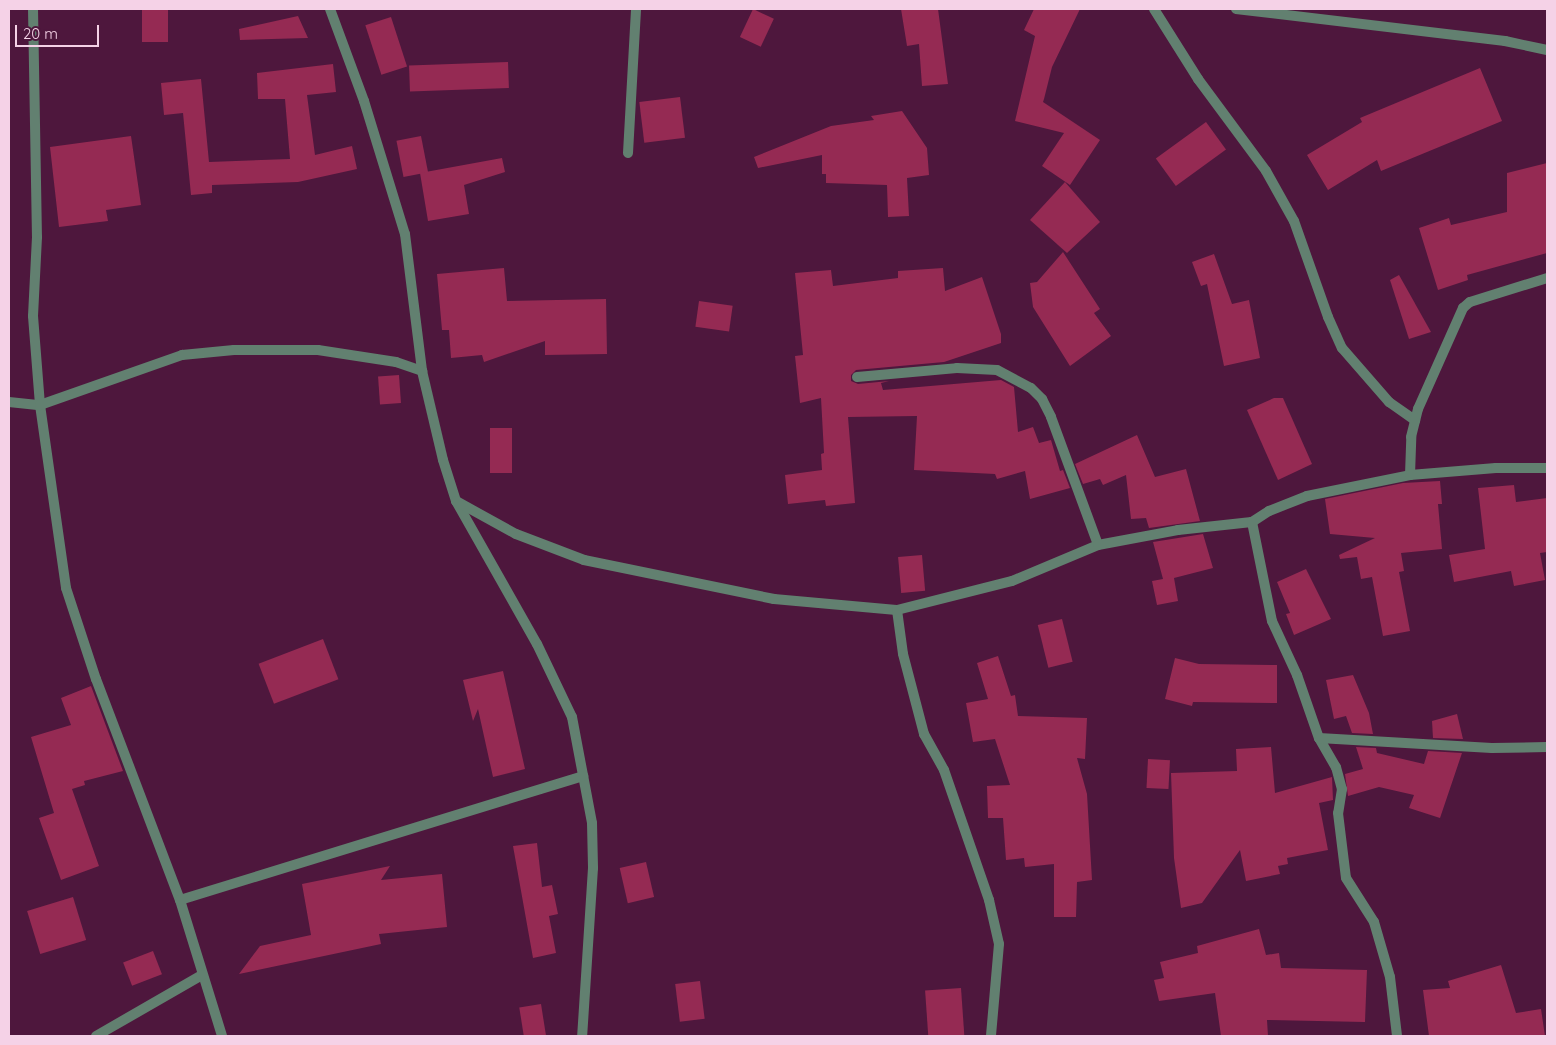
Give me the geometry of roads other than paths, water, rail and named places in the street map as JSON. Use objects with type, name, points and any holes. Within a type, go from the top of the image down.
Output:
[{"type":"street","points":[[33,9],[37,237],[32,316],[40,405],[66,588],[96,679],[180,900],[222,1036]]},
{"type":"street","points":[[330,9],[364,101],[405,234],[422,371],[442,460],[456,501],[537,644],[572,716],[592,823],[593,868],[582,1036]]},
{"type":"street","points":[[628,154],[636,9]]},
{"type":"street","points":[[1154,9],[1198,79],[1266,171],[1294,220],[1328,317],[1342,348],[1389,402],[1415,420]]},
{"type":"street","points":[[1236,9],[1504,41],[1547,50]]},
{"type":"street","points":[[1410,475],[1415,420],[1463,308],[1470,302],[1547,278]]},
{"type":"street","points":[[9,402],[40,405],[182,355],[234,350],[318,350],[396,362],[422,371]]},
{"type":"street","points":[[857,377],[957,368],[997,370],[1031,388],[1042,399],[1051,417],[1098,545]]},
{"type":"street","points":[[456,501],[516,534],[584,560],[774,599],[897,610],[1012,580],[1098,545],[1178,530],[1252,522],[1269,511],[1307,496],[1410,475],[1496,468],[1547,468]]},
{"type":"street","points":[[1252,522],[1272,621],[1297,674],[1319,738],[1336,767],[1342,790],[1338,813],[1346,878],[1374,922],[1390,977],[1397,1036]]},
{"type":"street","points":[[897,610],[903,654],[924,734],[944,770],[989,900],[998,944],[991,1036]]},
{"type":"street","points":[[1319,738],[1492,748],[1547,746]]},
{"type":"street","points":[[180,900],[583,776]]},
{"type":"street","points":[[96,1036],[202,975]]}]
